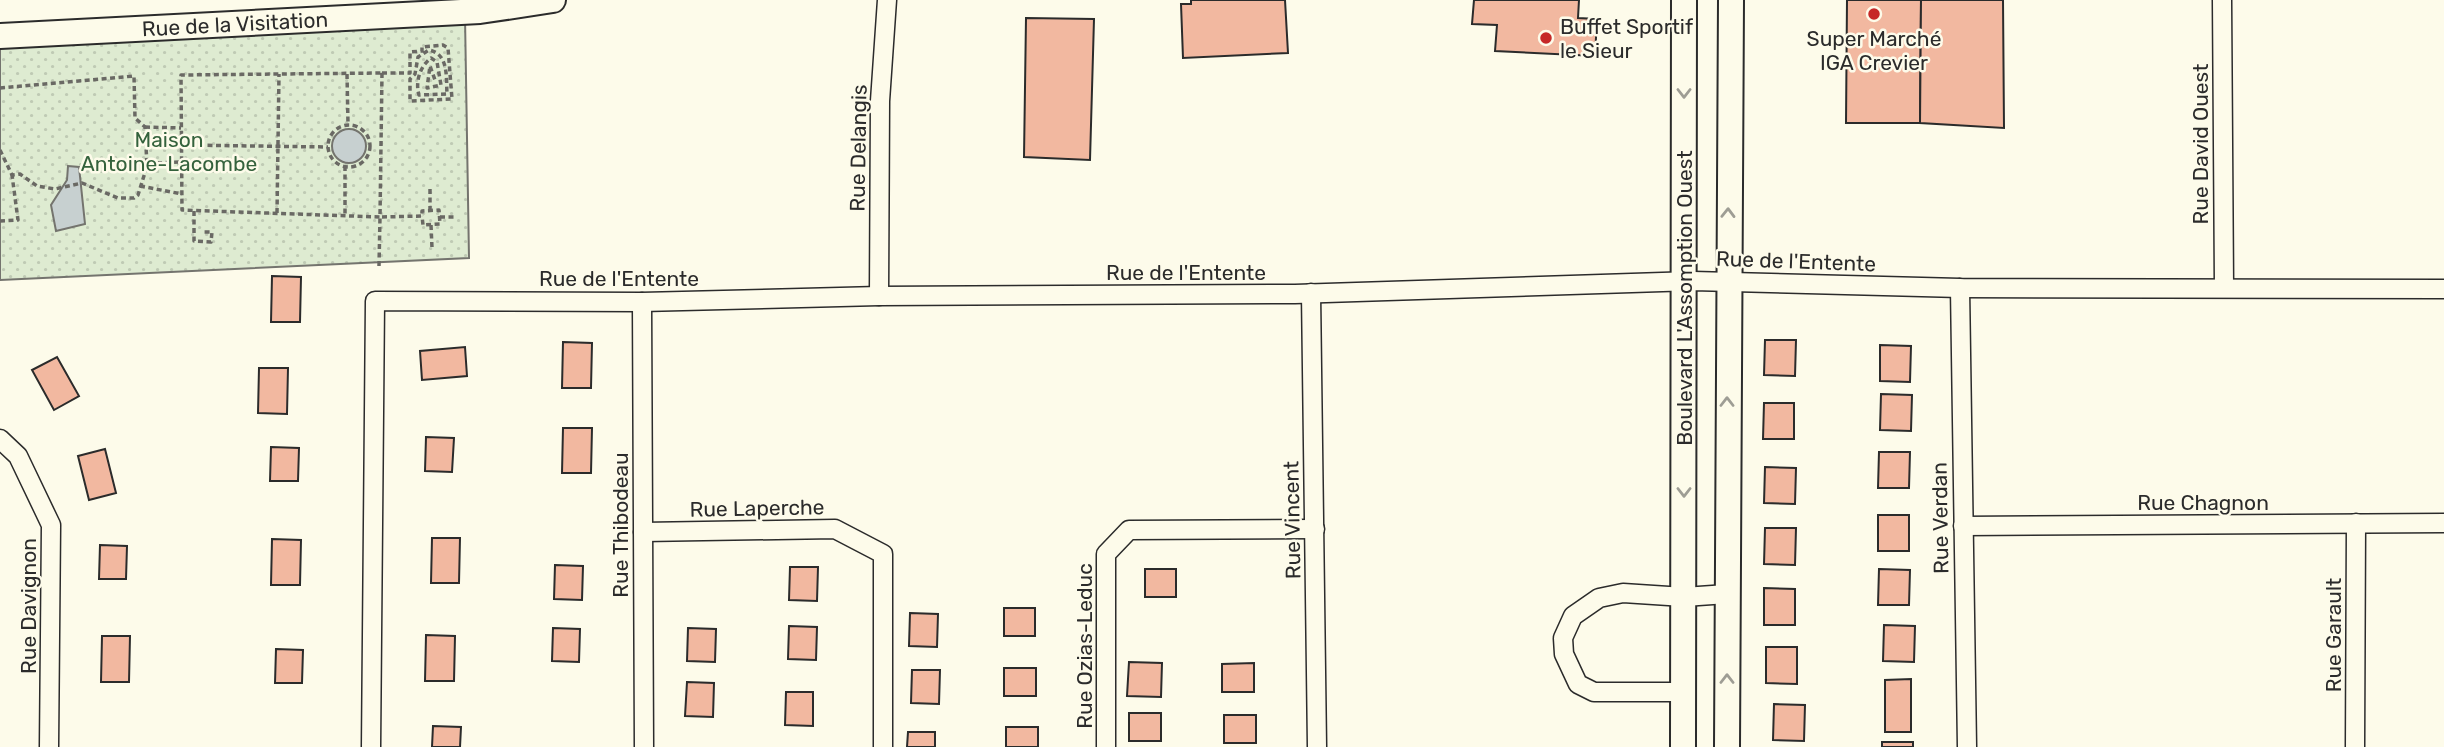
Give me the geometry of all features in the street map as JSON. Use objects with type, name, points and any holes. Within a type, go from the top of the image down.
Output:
[{"type":"street","name":"Rue de la Visitation","points":[[0,36],[480,11],[553,0]]},
{"type":"street","name":"Rue Delangis","points":[[879,296],[880,100],[887,0]]},
{"type":"street","name":"Boulevard L'Assomption Ouest","points":[[1683,747],[1684,0]]},
{"type":"street","name":"Boulevard L'Assomption Ouest","points":[[1727,747],[1731,0]]},
{"type":"street","name":"Rue David Ouest","points":[[2222,0],[2224,287]]},
{"type":"street","name":"Rue de l'Entente","points":[[371,747],[375,301],[642,302],[879,296],[1311,293],[1684,281],[1959,288],[2444,289]]},
{"type":"street","name":"Rue Verdan","points":[[1959,288],[1967,747]]},
{"type":"street","name":"Rue Vincent","points":[[1311,293],[1317,747]]},
{"type":"street","name":"Rue Thibodeau","points":[[642,302],[644,747]]},
{"type":"street","name":"Rue Davignon","points":[[0,439],[18,456],[51,525],[49,747]]},
{"type":"street","name":"Rue Garault","points":[[2356,523],[2356,747]]},
{"type":"street","name":"Rue Chagnon","points":[[1963,526],[2444,523]]},
{"type":"street","name":"Rue Laperche","points":[[643,532],[835,529],[883,554],[883,747]]},
{"type":"street","name":"Rue Ozias-Leduc","points":[[1106,747],[1106,554],[1129,530],[1314,529]]},
{"type":"street","points":[[1684,692],[1594,692],[1578,684],[1564,654],[1563,638],[1573,616],[1600,598],[1623,593],[1684,597],[1727,594]]},
{"type":"path","points":[[422,216],[182,210],[181,75],[411,73],[410,52],[422,51],[422,47],[443,45],[448,48],[452,99],[410,101],[410,79],[415,74],[418,57],[429,50],[442,57],[447,94],[419,95],[416,86],[423,64],[431,58],[437,62],[441,85],[427,88],[430,66],[435,80]]},
{"type":"path","points":[[379,266],[382,73]]},
{"type":"path","points":[[277,213],[279,74]]},
{"type":"path","points":[[347,74],[348,124]]},
{"type":"path","points":[[0,88],[134,76],[135,118],[145,127],[181,128]]},
{"type":"path","points":[[348,124],[366,134],[369,139],[369,148],[361,163],[354,167],[333,160],[328,147],[334,133],[348,124]]},
{"type":"path","points":[[12,175],[20,174],[37,186],[55,189],[82,183],[118,198],[134,198],[147,166],[145,127]]},
{"type":"path","points":[[182,145],[328,147]]},
{"type":"path","points":[[369,148],[382,146]]},
{"type":"path","points":[[0,150],[12,175],[18,220],[0,221]]},
{"type":"path","points":[[147,166],[155,161],[182,162]]},
{"type":"path","points":[[345,166],[345,215]]},
{"type":"path","points":[[140,186],[182,194]]},
{"type":"path","points":[[429,189],[430,210]]},
{"type":"path","points":[[439,210],[440,224],[423,225],[422,216],[422,211],[439,210]]},
{"type":"path","points":[[194,211],[194,241],[211,242],[212,232],[204,232]]},
{"type":"path","points":[[439,217],[456,217]]},
{"type":"path","points":[[431,225],[432,248]]},
{"type":"green space","name":"Maison Antoine-Lacombe","points":[[465,17],[469,258],[0,280],[0,37]]},
{"type":"shaded area","points":[[349,129],[361,134],[366,146],[361,158],[349,163],[337,158],[332,146],[337,134]]},
{"type":"shaded area","points":[[68,166],[79,167],[85,224],[56,231],[51,205],[67,180]]},
{"type":"building","points":[[1191,0],[1285,0],[1288,53],[1183,58],[1181,4],[1191,4]]},
{"type":"building","name":"Buffet Sportif le Sieur","points":[[1474,0],[1579,0],[1578,18],[1597,19],[1595,56],[1495,51],[1497,25],[1472,24]]},
{"type":"building","points":[[1847,0],[1921,0],[1920,123],[1846,123]]},
{"type":"building","points":[[1921,0],[2003,0],[2004,128],[1920,123]]},
{"type":"building","points":[[1026,18],[1094,19],[1090,160],[1024,157]]},
{"type":"building","points":[[272,276],[301,277],[300,322],[271,322]]},
{"type":"building","points":[[1765,340],[1796,340],[1795,376],[1764,375]]},
{"type":"building","points":[[563,342],[592,343],[591,388],[562,388]]},
{"type":"building","points":[[1880,345],[1911,346],[1910,382],[1880,381]]},
{"type":"building","points":[[465,347],[467,376],[422,380],[420,351]]},
{"type":"building","points":[[57,357],[79,396],[54,410],[32,370]]},
{"type":"building","points":[[259,368],[288,368],[287,414],[258,413]]},
{"type":"building","points":[[1881,394],[1912,395],[1911,431],[1880,430]]},
{"type":"building","points":[[1764,403],[1794,403],[1794,439],[1763,439]]},
{"type":"building","points":[[563,428],[592,428],[591,473],[562,473]]},
{"type":"building","points":[[426,437],[454,438],[452,472],[425,471]]},
{"type":"building","points":[[271,447],[299,448],[298,481],[270,481]]},
{"type":"building","points":[[105,449],[116,493],[89,500],[78,456]]},
{"type":"building","points":[[1879,452],[1910,452],[1909,488],[1878,488]]},
{"type":"building","points":[[1765,467],[1796,468],[1795,504],[1764,503]]},
{"type":"building","points":[[1878,515],[1909,515],[1909,551],[1878,551]]},
{"type":"building","points":[[1765,528],[1796,528],[1795,565],[1764,564]]},
{"type":"building","points":[[432,538],[460,538],[459,583],[431,583]]},
{"type":"building","points":[[272,539],[301,540],[300,585],[271,585]]},
{"type":"building","points":[[100,545],[127,546],[126,579],[99,579]]},
{"type":"building","points":[[555,565],[583,566],[582,600],[554,599]]},
{"type":"building","points":[[790,567],[818,567],[817,601],[789,600]]},
{"type":"building","points":[[1145,569],[1176,569],[1176,597],[1145,597]]},
{"type":"building","points":[[1879,569],[1910,570],[1909,605],[1878,605]]},
{"type":"building","points":[[1764,588],[1795,589],[1795,625],[1764,625]]},
{"type":"building","points":[[1004,608],[1035,608],[1035,636],[1004,636]]},
{"type":"building","points":[[910,613],[938,614],[937,647],[909,646]]},
{"type":"building","points":[[1884,625],[1915,626],[1914,662],[1883,661]]},
{"type":"building","points":[[789,626],[817,627],[816,660],[788,659]]},
{"type":"building","points":[[553,628],[580,629],[579,662],[552,661]]},
{"type":"building","points":[[688,628],[716,629],[715,662],[687,661]]},
{"type":"building","points":[[426,635],[455,636],[454,681],[425,681]]},
{"type":"building","points":[[102,636],[130,636],[129,682],[101,682]]},
{"type":"building","points":[[1766,647],[1797,647],[1797,684],[1766,683]]},
{"type":"building","points":[[276,649],[303,650],[302,683],[275,683]]},
{"type":"building","points":[[1129,662],[1162,663],[1161,697],[1127,696]]},
{"type":"building","points":[[1254,663],[1254,692],[1222,692],[1222,664]]},
{"type":"building","points":[[1004,668],[1036,668],[1036,696],[1004,696]]},
{"type":"building","points":[[912,670],[940,670],[939,704],[911,703]]},
{"type":"building","points":[[1911,679],[1911,732],[1885,732],[1885,680]]},
{"type":"building","points":[[687,682],[714,683],[713,717],[685,716]]},
{"type":"building","points":[[786,692],[813,692],[813,726],[785,725]]},
{"type":"building","points":[[1774,704],[1805,705],[1804,741],[1773,740]]},
{"type":"building","points":[[1129,713],[1161,713],[1161,741],[1129,741]]},
{"type":"building","points":[[1224,715],[1256,715],[1256,743],[1224,743]]},
{"type":"building","points":[[433,726],[461,727],[460,747],[432,747]]},
{"type":"building","points":[[1006,727],[1038,727],[1038,747],[1006,747]]},
{"type":"building","points":[[908,732],[935,732],[935,747],[907,747]]},
{"type":"building","points":[[1882,742],[1913,742],[1913,747],[1882,747]]},
{"type":"place","name":"Super Marché IGA Crevier","points":[[1874,14]]},
{"type":"place","name":"Buffet Sportif le Sieur","points":[[1546,38]]}]
